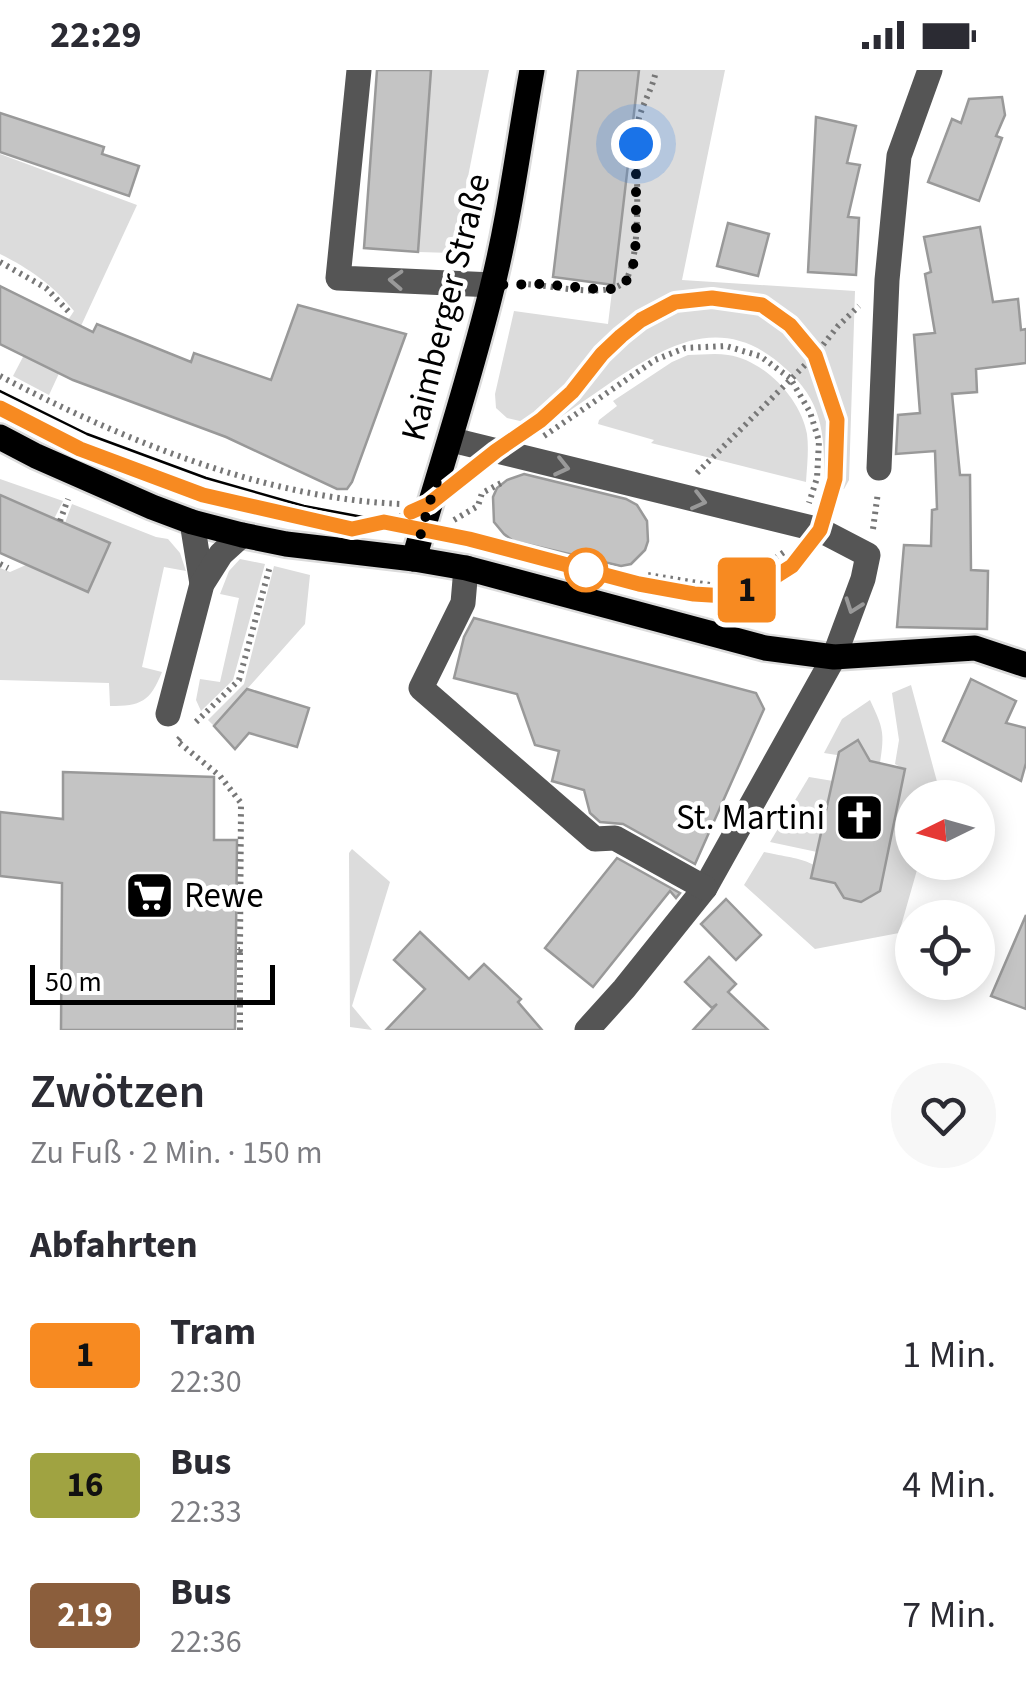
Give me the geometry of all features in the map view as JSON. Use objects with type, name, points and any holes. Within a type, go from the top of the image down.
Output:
[{"type":"main road","name":"Kaimberger Straße","points":[[414,559],[452,440],[493,285],[532,70]]},
{"type":"main road","points":[[0,437],[192,522],[242,535],[466,568],[765,648],[834,657],[974,648],[1026,665]]},
{"type":"street","points":[[359,70],[338,278],[493,285]]},
{"type":"street","points":[[880,468],[887,280],[899,156],[930,70]]},
{"type":"street","points":[[452,440],[517,468],[675,495],[820,530],[868,554],[864,578],[834,657],[705,888],[587,1030]]},
{"type":"street","points":[[192,522],[202,584]]},
{"type":"street","points":[[168,714],[202,584],[221,554],[242,535]]},
{"type":"street","points":[[466,568],[462,603],[421,688],[595,839],[616,838],[705,888]]},
{"type":"path","points":[[493,285],[541,284],[608,290],[627,280],[636,241],[637,124],[656,70]]},
{"type":"path","points":[[0,262],[46,288],[69,312]]},
{"type":"path","points":[[675,495],[887,280]]},
{"type":"path","points":[[453,528],[454,520],[478,506],[482,493],[506,480],[655,360],[685,348],[726,346],[760,356],[790,378],[810,412],[818,440],[817,478],[802,526]]},
{"type":"path","points":[[0,376],[92,423],[211,467],[360,502],[429,504]]},
{"type":"path","points":[[868,554],[880,468]]},
{"type":"path","points":[[60,522],[69,496]]},
{"type":"path","points":[[648,575],[700,585],[747,578],[790,548],[771,542]]},
{"type":"path","points":[[240,1030],[241,803],[220,776],[177,741],[239,680],[271,560]]},
{"type":"shaded area","points":[[431,70],[489,70],[453,253],[418,252]]},
{"type":"shaded area","points":[[639,70],[725,70],[682,280],[855,291],[849,480],[844,489],[824,487],[822,433],[805,390],[778,362],[756,347],[734,340],[713,338],[671,348],[630,370],[546,427],[507,418],[496,408],[495,394],[514,311],[608,324]]},
{"type":"shaded area","points":[[0,154],[137,205],[49,395],[13,376],[24,355],[74,311],[40,278],[0,254]]},
{"type":"shaded area","points":[[688,355],[741,358],[779,383],[803,421],[808,440],[806,482],[651,443],[654,440],[598,424],[617,406],[613,401]]},
{"type":"shaded area","points":[[0,479],[63,501],[54,519],[0,495]]},
{"type":"shaded area","points":[[72,504],[168,539],[180,553],[186,571],[164,567],[142,667],[162,672],[153,690],[137,703],[110,706],[109,683],[0,680],[0,568],[10,572],[26,565],[88,592],[109,544],[65,523]]},
{"type":"shaded area","points":[[240,559],[265,564],[233,680],[201,711],[196,700],[200,679],[220,682],[239,598],[220,594],[229,571]]},
{"type":"shaded area","points":[[274,566],[310,575],[305,624],[214,726],[208,720],[244,684]]},
{"type":"shaded area","points":[[911,685],[937,780],[903,780],[905,770],[895,764],[899,740],[892,693]]},
{"type":"shaded area","points":[[870,700],[882,730],[880,763],[864,760],[852,744],[844,749],[843,756],[824,753],[842,719]]},
{"type":"shaded area","points":[[809,777],[833,781],[817,852],[770,842]]},
{"type":"shaded area","points":[[895,818],[895,880],[914,880],[908,900],[895,900],[895,934],[815,949],[744,885],[764,852],[811,863],[828,875],[845,898],[861,902],[880,891]]},
{"type":"shaded area","points":[[352,849],[390,882],[352,1006],[372,1030],[350,1027]]},
{"type":"building","points":[[377,70],[431,70],[418,252],[364,248]]},
{"type":"building","points":[[578,70],[639,70],[614,285],[553,277]]},
{"type":"building","points":[[1002,97],[1005,115],[996,136],[1002,138],[979,201],[928,182],[952,119],[961,123],[969,99]]},
{"type":"building","points":[[0,113],[104,147],[102,154],[139,166],[129,196],[0,152]]},
{"type":"building","points":[[816,117],[856,126],[847,163],[860,165],[848,217],[859,218],[856,275],[808,272]]},
{"type":"building","points":[[728,223],[769,234],[758,276],[717,266]]},
{"type":"building","points":[[980,227],[993,302],[1018,299],[1021,330],[1026,329],[1026,363],[976,369],[977,392],[952,394],[960,475],[970,475],[971,570],[988,571],[987,629],[897,627],[904,545],[931,546],[932,510],[937,509],[935,451],[896,454],[898,415],[920,413],[914,335],[935,333],[925,274],[931,272],[924,237]]},
{"type":"building","points":[[0,286],[93,332],[97,324],[191,362],[194,353],[271,380],[298,305],[406,334],[352,482],[347,489],[337,489],[226,437],[73,380],[0,344]]},
{"type":"building","points":[[524,474],[637,505],[647,521],[645,550],[631,564],[621,566],[513,541],[494,522],[493,497],[507,480]]},
{"type":"building","points":[[0,495],[110,543],[88,592],[0,553]]},
{"type":"building","points":[[474,618],[756,693],[764,709],[695,864],[623,824],[600,822],[590,813],[584,790],[552,781],[559,751],[535,745],[517,694],[454,678],[464,637]]},
{"type":"building","points":[[971,679],[1016,701],[1006,723],[1026,728],[1026,763],[1021,781],[943,741]]},
{"type":"building","points":[[247,689],[309,708],[297,747],[249,733],[235,749],[214,726]]},
{"type":"building","name":"St. Martini","points":[[858,740],[870,761],[905,769],[903,780],[895,780],[895,818],[880,891],[861,902],[844,898],[835,883],[811,878],[839,752]]},
{"type":"building","name":"Rewe","points":[[63,772],[214,777],[214,840],[237,840],[235,1030],[61,1030],[62,883],[0,876],[0,812],[63,819]]},
{"type":"building","points":[[617,858],[680,893],[676,898],[670,891],[593,987],[545,948]]},
{"type":"building","points":[[726,899],[761,935],[736,960],[701,924]]},
{"type":"building","points":[[1026,915],[1026,1009],[995,997],[995,987]]},
{"type":"building","points":[[420,932],[469,979],[484,964],[521,999],[518,1002],[542,1030],[386,1030],[425,989],[394,960]]},
{"type":"building","points":[[709,957],[736,984],[728,992],[768,1030],[693,1030],[717,1004],[712,1008],[685,982]]},
{"type":"tram line","points":[[0,391],[87,434],[206,478],[304,506],[384,521],[469,539],[639,584],[694,594],[726,595],[759,587],[792,566],[820,530],[835,479],[837,420],[815,355],[790,325],[762,305],[712,298],[675,302],[641,320],[602,354],[573,392],[541,420],[429,504],[384,521],[352,529],[203,495],[80,449],[0,408]]},
{"type":"tram line","name":"1","points":[[0,408],[80,449],[203,495],[352,529],[384,522],[469,539],[639,584],[726,596],[759,587],[792,566],[820,530],[835,479],[837,420],[815,355],[790,325],[762,305],[712,298],[675,302],[621,336],[572,392],[541,420],[429,504],[411,512]]},
{"type":"place","name":"St. Martini","points":[[860,817]]},
{"type":"place","name":"Rewe","points":[[149,895]]},
{"type":"route","points":[[586,570],[571,595],[414,559],[452,440],[493,285],[541,284],[608,290],[627,280],[636,241],[636,144]]}]
